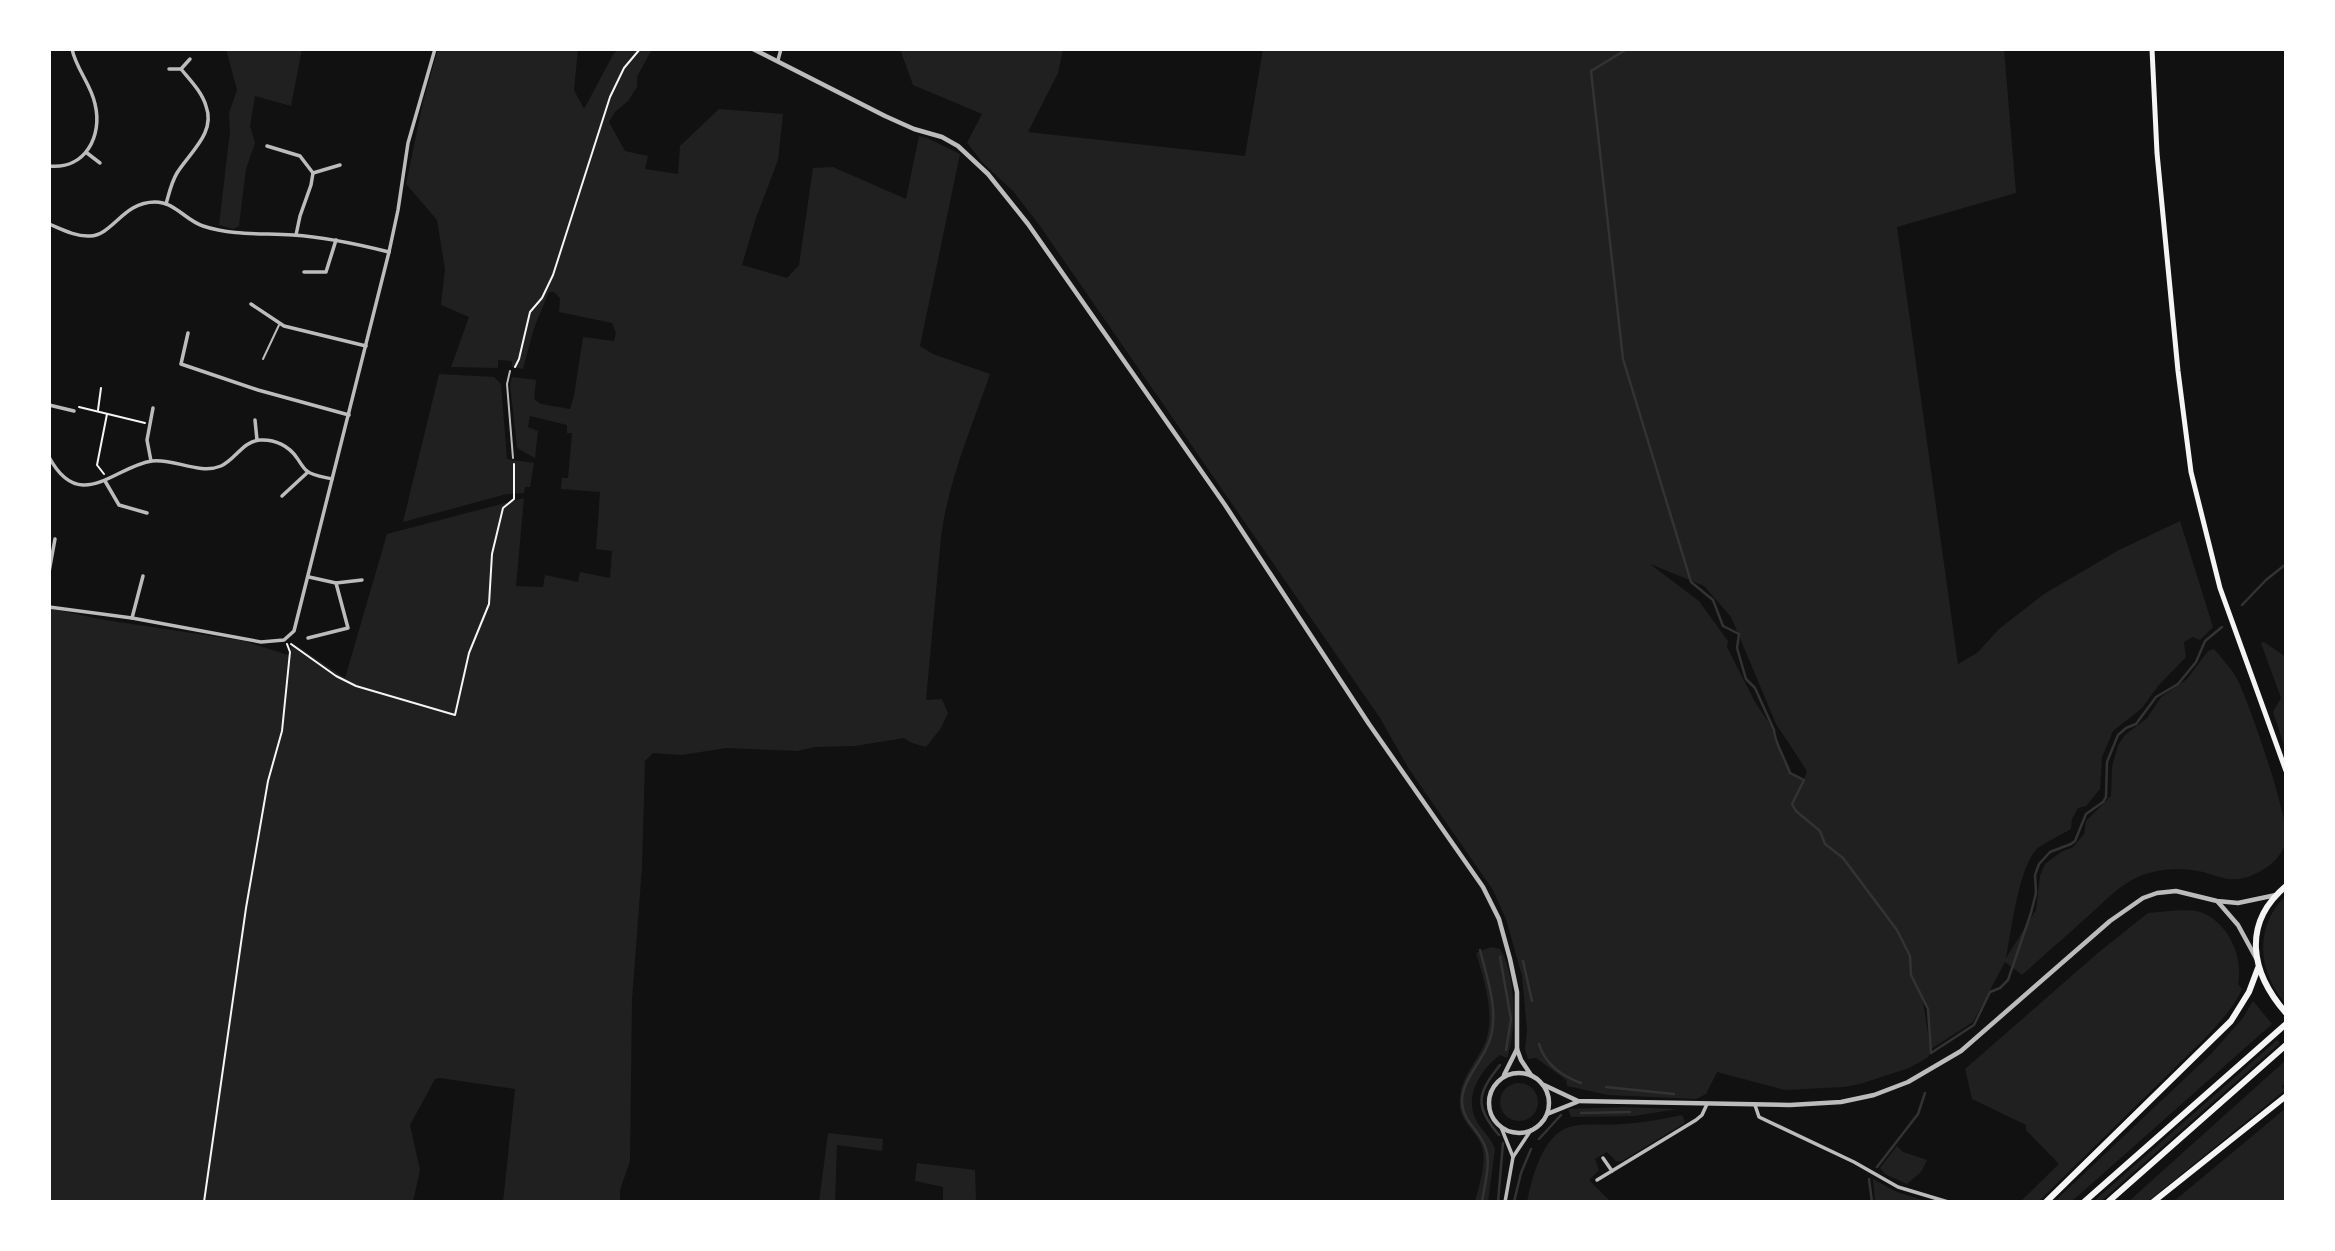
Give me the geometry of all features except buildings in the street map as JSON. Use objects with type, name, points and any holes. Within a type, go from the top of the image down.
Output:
[{"type":"main road","points":[[2152,49],[2157,153],[2190,472],[2220,588],[2286,771]]},
{"type":"main road","points":[[2285,886],[2264,912],[2259,926],[2256,959],[2269,992],[2286,1013]]},
{"type":"main road","points":[[2046,1202],[2231,1021],[2249,992],[2258,968]]},
{"type":"main road","points":[[2084,1202],[2286,1024]]},
{"type":"main road","points":[[2108,1202],[2285,1046]]},
{"type":"main road","points":[[2153,1202],[2286,1096]]},
{"type":"street","points":[[49,166],[69,164],[87,153],[97,117],[95,104],[77,67],[72,49]]},
{"type":"street","points":[[49,607],[132,618],[261,642],[284,640],[294,631],[388,253],[398,210],[408,143],[435,49]]},
{"type":"street","points":[[753,49],[885,116],[914,129],[942,137],[958,146],[996,184],[1062,272],[1240,528],[1370,724],[1483,887],[1499,919],[1514,972],[1517,1049],[1493,1088],[1489,1101],[1492,1116],[1501,1126],[1513,1157]]},
{"type":"street","points":[[778,60],[781,49]]},
{"type":"street","points":[[169,69],[181,69],[190,59]]},
{"type":"street","points":[[166,204],[177,173],[201,141],[209,123],[205,102],[181,69]]},
{"type":"street","points":[[267,146],[300,156],[313,173],[296,235]]},
{"type":"street","points":[[87,153],[100,163]]},
{"type":"street","points":[[313,173],[340,165]]},
{"type":"street","points":[[49,224],[78,235],[92,236],[103,232],[137,205],[154,202],[166,204],[202,226],[230,233],[296,235],[336,240],[388,253]]},
{"type":"street","points":[[304,272],[326,272],[336,240]]},
{"type":"street","points":[[251,304],[279,324],[366,346]]},
{"type":"street","points":[[188,333],[181,365],[349,415]]},
{"type":"street","points":[[49,404],[74,411]]},
{"type":"street","points":[[151,461],[147,440],[153,408]]},
{"type":"street","points":[[255,420],[257,440]]},
{"type":"street","points":[[49,457],[57,471],[75,482],[92,484],[107,481],[151,461],[213,468],[226,463],[245,446],[257,440],[285,446],[308,472],[332,479]]},
{"type":"street","points":[[282,496],[308,472]]},
{"type":"street","points":[[107,481],[119,505],[147,513]]},
{"type":"street","points":[[49,572],[51,549],[55,539]]},
{"type":"street","points":[[132,618],[143,576]]},
{"type":"street","points":[[309,577],[336,583],[362,580]]},
{"type":"street","points":[[308,638],[348,628],[336,583]]},
{"type":"street","points":[[1517,1049],[1531,1075],[1544,1085],[1578,1101],[1755,1105],[1841,1102],[1874,1095],[1936,1068],[1969,1045],[2110,921],[2136,902],[2157,893],[2176,891],[2217,901],[2246,902],[2277,895]]},
{"type":"street","points":[[2217,901],[2238,925],[2256,959]]},
{"type":"street","points":[[1501,1079],[1517,1073],[1531,1075]]},
{"type":"street","points":[[1505,1202],[1513,1157],[1531,1130],[1541,1123],[1547,1114],[1549,1099],[1544,1085]]},
{"type":"street","points":[[1547,1114],[1578,1101]]},
{"type":"street","points":[[1597,1180],[1696,1120],[1702,1115],[1707,1104]]},
{"type":"street","points":[[1755,1105],[1759,1117],[1854,1161],[1891,1183],[1948,1202]]},
{"type":"street","points":[[1501,1126],[1516,1132],[1531,1130]]},
{"type":"street","points":[[1603,1158],[1612,1171]]},
{"type":"lane","points":[[263,359],[279,324]]},
{"type":"lane","points":[[510,372],[507,384],[513,458]]},
{"type":"path","points":[[510,372],[519,359],[530,312],[542,298],[553,275],[613,88],[624,68],[640,49]]},
{"type":"path","points":[[98,411],[101,388]]},
{"type":"path","points":[[74,411],[78,407],[150,424]]},
{"type":"path","points":[[107,414],[97,465],[107,481]]},
{"type":"path","points":[[284,640],[346,682],[411,704],[455,715],[469,653],[489,604],[492,554],[503,508],[514,499],[513,458]]},
{"type":"path","points":[[204,1202],[246,908],[268,781],[282,731],[290,652],[284,640]]},
{"type":"shaded area","points":[[226,49],[302,49],[291,106],[255,96],[250,126],[255,143],[246,169],[239,226],[233,229],[219,225],[230,131],[229,113],[237,90]]},
{"type":"shaded area","points":[[438,49],[578,49],[574,90],[584,109],[614,53],[620,49],[652,49],[637,77],[637,87],[609,122],[625,151],[648,156],[645,169],[678,174],[680,146],[719,109],[783,114],[778,160],[742,265],[787,278],[799,265],[813,168],[833,167],[906,199],[919,136],[960,154],[920,346],[933,354],[990,374],[955,475],[941,537],[926,700],[942,699],[948,713],[941,728],[926,747],[904,738],[797,751],[726,748],[682,755],[653,753],[645,761],[642,867],[632,1000],[630,1161],[620,1190],[620,1202],[503,1202],[515,1089],[440,1078],[435,1079],[410,1125],[420,1170],[413,1202],[49,1202],[49,608],[99,619],[244,641],[291,656],[291,642],[345,678],[387,534],[524,498],[516,586],[543,587],[545,575],[578,582],[580,572],[610,578],[612,551],[596,549],[600,492],[561,489],[562,478],[568,478],[572,433],[567,433],[567,425],[530,416],[528,427],[538,431],[535,458],[517,448],[510,384],[512,377],[536,380],[534,399],[541,404],[570,409],[583,337],[614,341],[616,333],[612,323],[559,312],[560,298],[554,292],[549,292],[534,328],[523,369],[512,367],[512,361],[498,360],[498,368],[451,367],[469,317],[441,305],[445,269],[437,220],[406,184],[423,102]]},
{"type":"shaded area","points":[[900,49],[1063,49],[1058,73],[1028,132],[1245,156],[1263,49],[2004,49],[2016,193],[1897,227],[1958,664],[1977,653],[1999,629],[2044,594],[2119,550],[2180,521],[2213,627],[2200,640],[2193,637],[2184,642],[2186,657],[2158,686],[2142,708],[2113,731],[2102,757],[2100,789],[2086,806],[2078,808],[2072,819],[2071,829],[2042,845],[2031,856],[2021,883],[2006,958],[2036,910],[2040,876],[2045,864],[2073,847],[2084,834],[2086,821],[2111,796],[2112,767],[2118,745],[2125,735],[2147,718],[2161,697],[2187,679],[2208,651],[2214,649],[2234,674],[2252,714],[2282,811],[2286,829],[2284,847],[2276,859],[2251,876],[2228,879],[2187,869],[2163,870],[2140,876],[2125,884],[2022,975],[2005,962],[1973,1022],[1931,1049],[1928,1009],[1923,1001],[1931,1053],[1909,1068],[1844,1087],[1785,1090],[1717,1072],[1706,1094],[1696,1099],[1608,1095],[1567,1086],[1566,1080],[1536,1058],[1528,1059],[1525,1050],[1527,1030],[1522,976],[1506,919],[1493,890],[1409,769],[1380,718],[1040,226],[1013,191],[983,163],[967,143],[982,114],[913,85]],"holes":[[[1650,564],[1704,586],[1731,617],[1776,724],[1807,771],[1804,779],[1788,771],[1783,753],[1773,735],[1774,730],[1755,702],[1727,647],[1728,641],[1699,601]]]},
{"type":"shaded area","points":[[439,374],[494,377],[501,384],[507,459],[534,463],[530,487],[525,487],[524,493],[507,494],[403,522]]},
{"type":"shaded area","points":[[2264,642],[2286,657],[2286,751],[2273,712],[2281,698],[2261,643]]},
{"type":"shaded area","points":[[2286,895],[2286,1004],[2269,978],[2263,949],[2268,921]]},
{"type":"shaded area","points":[[2180,910],[2208,915],[2225,930],[2236,951],[2238,984],[2242,989],[2225,1016],[2204,1039],[2038,1202],[2020,1202],[2059,1164],[2026,1130],[2026,1125],[1972,1099],[1965,1069],[2099,952],[2148,913]]},
{"type":"shaded area","points":[[1491,947],[1500,949],[1505,959],[1512,987],[1513,1018],[1507,1058],[1500,1055],[1486,1068],[1473,1094],[1473,1113],[1495,1149],[1488,1202],[1475,1202],[1482,1173],[1483,1150],[1463,1118],[1460,1098],[1464,1081],[1485,1043],[1488,1032],[1488,998],[1476,953]]},
{"type":"shaded area","points":[[2253,1001],[2272,1024],[2071,1202],[2054,1202],[2212,1053],[2243,1018]]},
{"type":"shaded area","points":[[2277,1040],[2280,1043],[2100,1202],[2093,1202]]},
{"type":"shaded area","points":[[2286,1060],[2286,1083],[2282,1086],[2285,1090],[2147,1202],[2128,1202]]},
{"type":"shaded area","points":[[1519,1083],[1533,1088],[1538,1102],[1533,1116],[1519,1121],[1505,1116],[1500,1102],[1505,1088]]},
{"type":"shaded area","points":[[2286,1108],[2286,1202],[2173,1202]]},
{"type":"shaded area","points":[[1568,1109],[1678,1109],[1634,1116],[1571,1117]]},
{"type":"shaded area","points":[[1682,1115],[1685,1122],[1683,1124],[1622,1161],[1616,1161],[1607,1152],[1595,1159],[1599,1170],[1589,1180],[1611,1202],[1527,1202],[1541,1157],[1554,1137],[1563,1130],[1579,1125],[1616,1125]]},
{"type":"shaded area","points":[[828,1133],[883,1139],[882,1151],[837,1145],[835,1202],[819,1202]]},
{"type":"shaded area","points":[[1897,1146],[1903,1152],[1927,1160],[1921,1172],[1907,1184],[1885,1174],[1880,1168]]},
{"type":"shaded area","points":[[917,1163],[975,1170],[976,1202],[943,1202],[943,1187],[915,1181]]},
{"type":"shaded area","points":[[1873,1179],[1897,1192],[1929,1202],[1875,1202]]},
{"type":"waterway","points":[[1627,49],[1591,71],[1623,359],[1691,582],[1713,600],[1723,626],[1739,634],[1737,648],[1746,679],[1755,688],[1790,773],[1804,780],[1792,804],[1796,811],[1820,831],[1825,844],[1843,858],[1897,930],[1910,956],[1911,975],[1928,1009],[1931,1053]]},
{"type":"waterway","points":[[2242,605],[2286,564]]},
{"type":"waterway","points":[[1931,1053],[1974,1025],[1990,992],[2000,988],[2008,980],[2031,913],[2036,893],[2035,875],[2039,864],[2050,852],[2075,841],[2086,814],[2103,802],[2106,797],[2107,762],[2118,735],[2136,724],[2156,697],[2178,684],[2196,662],[2205,641],[2222,627]]},
{"type":"waterway","points":[[1480,950],[1490,987],[1493,1025],[1486,1049],[1464,1088],[1462,1102],[1465,1116],[1484,1143],[1487,1155],[1482,1202]]},
{"type":"waterway","points":[[1500,957],[1511,1019],[1506,1050]]},
{"type":"waterway","points":[[1523,961],[1532,1001]]},
{"type":"waterway","points":[[1539,1044],[1545,1058],[1555,1068],[1581,1083]]},
{"type":"waterway","points":[[1499,1135],[1485,1116],[1482,1100],[1487,1084],[1500,1065]]},
{"type":"waterway","points":[[1606,1087],[1674,1094]]},
{"type":"waterway","points":[[1877,1167],[1918,1114],[1925,1093]]},
{"type":"waterway","points":[[1581,1113],[1630,1112]]},
{"type":"waterway","points":[[1539,1139],[1561,1115]]},
{"type":"waterway","points":[[1498,1202],[1503,1143]]},
{"type":"waterway","points":[[1514,1202],[1521,1173],[1531,1149]]},
{"type":"waterway","points":[[1869,1179],[1872,1202]]}]
